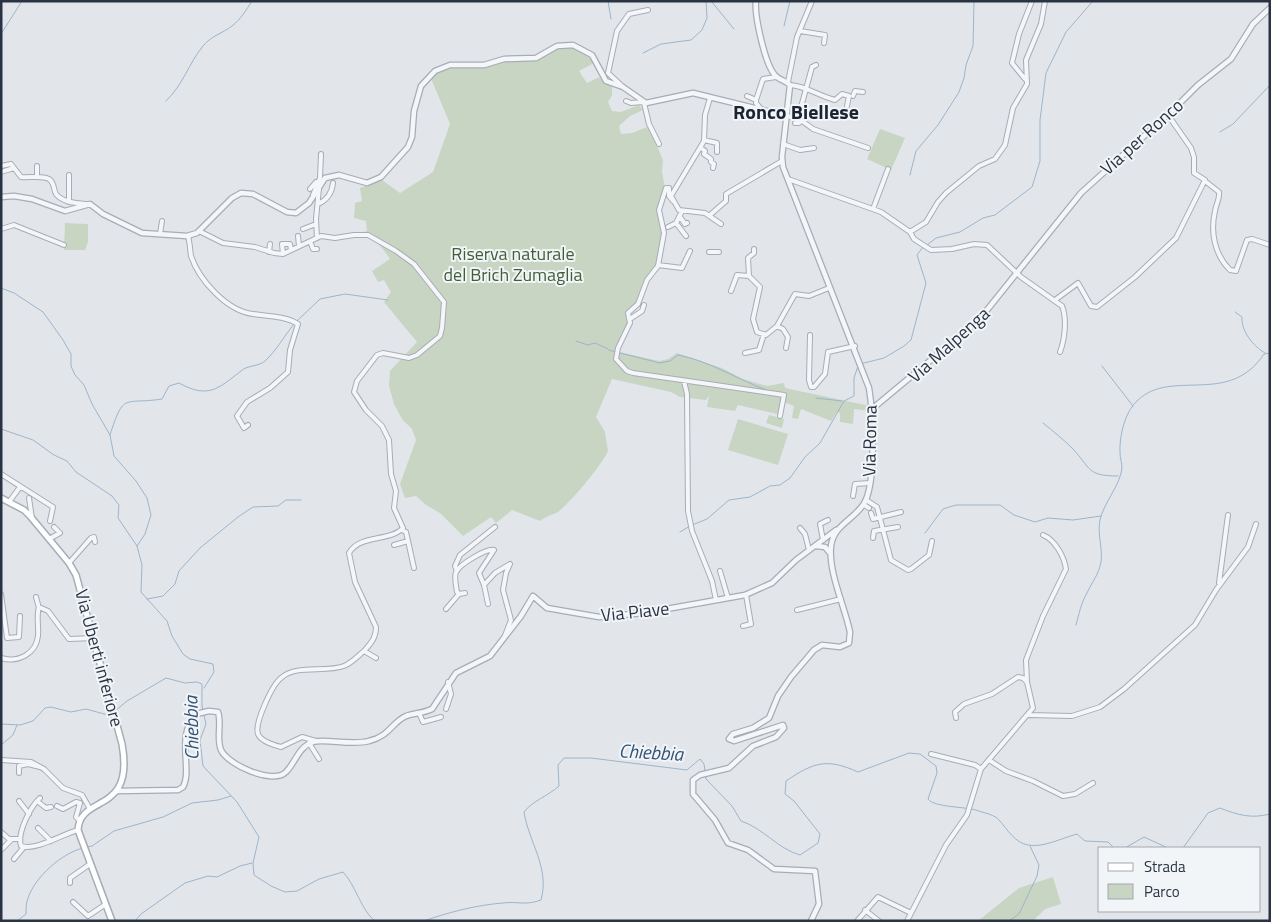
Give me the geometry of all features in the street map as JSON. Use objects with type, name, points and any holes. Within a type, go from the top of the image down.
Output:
[{"type":"main road","name":"Via Uberti inferiore","points":[[1,498],[24,510],[69,563],[78,583],[122,744],[125,769],[117,791],[90,809],[79,820]]},
{"type":"main road","points":[[79,820],[78,830],[112,921]]},
{"type":"street","points":[[756,1],[756,20],[771,70],[776,77],[835,100],[842,94],[850,96]]},
{"type":"street","points":[[789,83],[800,31],[812,1]]},
{"type":"street","points":[[1025,79],[1012,63],[1019,34],[1032,1]]},
{"type":"street","points":[[910,232],[926,222],[946,193],[979,166],[995,159],[1002,149],[1007,139],[1015,102],[1026,84],[1026,60],[1041,24],[1045,1]]},
{"type":"street","name":"Via per Ronco","points":[[1018,273],[1081,193],[1168,115],[1198,85],[1231,60],[1253,24],[1270,8]]},
{"type":"street","points":[[623,88],[608,72],[617,31],[628,14],[648,10]]},
{"type":"street","points":[[800,31],[825,35],[824,43]]},
{"type":"street","points":[[1,166],[11,164],[21,177],[37,177],[50,180],[57,195],[69,202],[95,206],[103,214],[142,233],[188,236],[199,231],[232,198],[241,193],[253,194],[292,214],[305,208],[325,178],[339,175],[367,183],[385,173],[411,142],[415,105],[421,86],[429,75],[440,68],[455,64],[479,65],[504,59],[536,58],[557,46],[567,44],[587,51],[596,60],[606,81],[623,88],[644,102],[650,124],[659,144]]},
{"type":"street","points":[[794,123],[799,123],[800,112],[812,67],[816,65]]},
{"type":"street","points":[[764,112],[756,104],[763,79],[776,77]]},
{"type":"street","name":"Via Roma","points":[[789,83],[782,161],[830,288],[855,346],[869,388],[872,409],[870,483],[865,502]]},
{"type":"street","points":[[847,106],[850,96],[855,91],[863,92]]},
{"type":"street","points":[[626,101],[631,104],[654,102],[693,93],[764,112],[800,118],[813,129],[868,148]]},
{"type":"street","points":[[747,96],[756,100]]},
{"type":"street","points":[[673,201],[672,193],[690,168],[704,140],[705,115],[710,98]]},
{"type":"street","points":[[1168,115],[1191,148],[1194,156],[1194,173],[1219,192],[1214,216],[1214,242],[1218,254],[1230,270],[1236,271],[1247,240],[1252,238],[1270,245]]},
{"type":"street","points":[[704,140],[717,144],[717,152]]},
{"type":"street","points":[[783,144],[800,150],[814,148]]},
{"type":"street","points":[[701,148],[714,164],[713,168]]},
{"type":"street","points":[[312,198],[320,178],[321,154]]},
{"type":"street","points":[[710,215],[726,201],[726,194],[782,161]]},
{"type":"street","points":[[37,166],[37,177]]},
{"type":"street","points":[[1,172],[14,168]]},
{"type":"street","points":[[873,208],[888,170]]},
{"type":"street","points":[[69,175],[69,202]]},
{"type":"street","points":[[310,189],[320,178]]},
{"type":"street","points":[[788,178],[873,208],[890,217],[925,246],[939,250],[974,244],[987,245],[1018,273],[1055,300],[1064,310],[1064,342],[1060,352]]},
{"type":"street","points":[[1055,300],[1078,283],[1091,306],[1095,308],[1122,288],[1176,238],[1205,181]]},
{"type":"street","points":[[318,204],[324,201],[332,191],[333,183]]},
{"type":"street","points":[[317,238],[316,224],[320,184]]},
{"type":"street","points":[[630,321],[628,314],[638,304],[647,280],[658,265],[664,233],[659,210],[666,188],[669,188],[669,196],[682,211],[710,215],[721,224]]},
{"type":"street","points":[[1,198],[14,196],[32,199],[65,212],[87,204]]},
{"type":"street","points":[[668,227],[676,223],[682,211]]},
{"type":"street","points":[[680,217],[685,224],[687,223]]},
{"type":"street","points":[[160,234],[162,221]]},
{"type":"street","points":[[676,223],[686,236]]},
{"type":"street","points":[[303,229],[316,224]]},
{"type":"street","points":[[1,229],[14,225],[64,245]]},
{"type":"street","points":[[199,231],[223,243],[255,247],[283,254],[317,238],[368,235],[414,264],[444,302],[444,318],[440,336],[417,355],[409,358],[383,353],[378,355],[357,381],[354,392],[366,410],[382,426],[389,440],[391,474],[396,491],[394,508],[402,530],[406,532],[412,552],[414,568]]},
{"type":"street","points":[[188,236],[192,257],[209,286],[220,298],[248,313],[296,323],[298,329],[290,350],[288,372],[270,388],[247,402],[237,416],[244,428],[248,425]]},
{"type":"street","points":[[298,236],[299,246]]},
{"type":"street","points":[[310,241],[313,249],[317,249]]},
{"type":"street","points":[[269,252],[270,244]]},
{"type":"street","points":[[283,254],[282,244],[290,244],[291,250]]},
{"type":"street","points":[[754,249],[754,253],[748,258],[750,276],[760,287],[753,324],[757,332],[770,334],[777,326],[795,294],[809,296],[830,288]]},
{"type":"street","points":[[658,265],[682,268],[690,251]]},
{"type":"street","points":[[709,252],[719,252]]},
{"type":"street","name":"Via Malpenga","points":[[872,409],[979,320],[1018,273]]},
{"type":"street","points":[[731,291],[737,275],[750,276]]},
{"type":"street","points":[[644,305],[642,311],[630,321],[618,348],[615,356],[621,365],[630,372],[784,395],[780,416]]},
{"type":"street","points":[[777,326],[787,333],[786,348]]},
{"type":"street","points":[[745,353],[759,350],[764,334]]},
{"type":"street","points":[[810,334],[809,380],[811,387],[814,387],[825,374],[828,352],[855,346]]},
{"type":"street","points":[[684,381],[687,394],[688,511],[692,531],[712,581],[716,600]]},
{"type":"street","points":[[1,474],[53,507],[50,521]]},
{"type":"street","points":[[852,496],[855,484],[870,483]]},
{"type":"street","points":[[9,502],[20,487]]},
{"type":"street","points":[[29,498],[32,518]]},
{"type":"street","points":[[865,502],[873,520],[880,516],[901,512]]},
{"type":"street","points":[[865,502],[877,507],[892,560],[908,570],[928,555],[932,541]]},
{"type":"street","points":[[832,561],[832,544],[837,529],[865,502]]},
{"type":"street","points":[[1219,585],[1228,515]]},
{"type":"street","points":[[828,520],[820,524],[823,540],[832,544]]},
{"type":"street","points":[[1026,716],[1036,714],[1057,717],[1072,716],[1105,704],[1195,626],[1219,585],[1248,548],[1256,524]]},
{"type":"street","points":[[49,539],[60,533],[54,527]]},
{"type":"street","points":[[459,594],[456,589],[457,571],[455,566],[460,555],[495,527]]},
{"type":"street","points":[[873,538],[874,530],[898,527]]},
{"type":"street","points":[[800,528],[805,534],[809,550]]},
{"type":"street","name":"Via Piave","points":[[316,740],[343,744],[369,741],[387,734],[406,716],[432,709],[448,682],[456,673],[490,656],[522,616],[533,596],[547,608],[599,617],[644,613],[746,595],[772,584],[809,550],[837,529]]},
{"type":"street","points":[[316,740],[302,737],[281,747],[262,738],[258,733],[258,726],[275,685],[288,673],[344,666],[364,651],[376,635],[376,627],[355,582],[349,553],[352,548],[361,543],[402,530]]},
{"type":"street","points":[[907,921],[946,845],[969,810],[981,769],[1033,707],[1027,682],[1026,660],[1029,649],[1066,569],[1064,560],[1057,548],[1049,538],[1042,535]]},
{"type":"street","points":[[69,563],[91,538],[94,537],[94,542]]},
{"type":"street","points":[[394,545],[408,541]]},
{"type":"street","points":[[815,546],[832,544]]},
{"type":"street","points":[[811,921],[819,904],[818,883],[814,871],[774,869],[748,850],[728,843],[715,820],[692,794],[693,780],[700,775],[711,774],[730,768],[752,746],[776,737],[780,733],[783,725],[738,740],[729,739],[733,734],[753,728],[769,718],[778,696],[790,677],[818,647],[844,647],[849,643],[850,632],[830,552],[825,546]]},
{"type":"street","points":[[457,571],[467,562],[492,548],[494,550],[479,573],[488,604]]},
{"type":"street","points":[[484,585],[495,573],[510,564],[503,590],[511,620],[504,638]]},
{"type":"street","points":[[720,571],[728,598]]},
{"type":"street","points":[[446,609],[459,594],[465,593]]},
{"type":"street","points":[[1,594],[7,638],[19,638],[20,616]]},
{"type":"street","points":[[743,626],[751,624],[746,595]]},
{"type":"street","points":[[1,658],[16,660],[30,652],[38,638],[39,608],[36,597]]},
{"type":"street","points":[[797,610],[841,599]]},
{"type":"street","points":[[39,608],[48,611],[69,639],[94,638]]},
{"type":"street","points":[[364,651],[376,658]]},
{"type":"street","points":[[956,718],[955,712],[964,704],[992,694],[1018,677],[1023,678],[1027,682]]},
{"type":"street","points":[[446,709],[451,694],[448,682]]},
{"type":"street","points":[[117,791],[178,790],[183,787],[187,778],[184,759],[186,736],[194,716],[207,711],[216,711],[219,714],[220,747],[225,756],[238,765],[266,777],[283,776],[299,752],[309,743],[316,740]]},
{"type":"street","points":[[419,713],[423,722],[441,717]]},
{"type":"street","points":[[309,743],[319,759]]},
{"type":"street","points":[[931,754],[975,765],[981,769]]},
{"type":"street","points":[[1,760],[31,762],[40,767],[62,788],[82,795],[90,809]]},
{"type":"street","points":[[989,760],[1006,771],[1033,781],[1063,796],[1075,794],[1093,783]]},
{"type":"street","points":[[19,773],[19,766],[24,764],[40,767]]},
{"type":"street","points":[[122,781],[128,790]]},
{"type":"street","points":[[24,847],[21,846],[20,838],[29,814],[38,799],[46,808],[51,807]]},
{"type":"street","points":[[19,801],[29,814]]},
{"type":"street","points":[[57,806],[63,809],[76,802],[80,802],[76,817],[79,820]]},
{"type":"street","points":[[38,828],[51,841]]},
{"type":"street","points":[[14,859],[24,847],[51,841],[78,830]]},
{"type":"street","points":[[1,832],[11,840]]},
{"type":"street","points":[[1,850],[15,837],[20,838]]},
{"type":"street","points":[[70,883],[70,878],[75,873],[90,864]]},
{"type":"street","points":[[857,921],[878,897],[911,912]]},
{"type":"street","points":[[73,902],[88,916],[106,904]]},
{"type":"street","points":[[865,910],[879,921]]},
{"type":"green space","name":"Riserva naturale del Brich Zumaglia","points":[[561,46],[579,50],[594,63],[579,71],[587,83],[599,77],[605,84],[612,86],[612,95],[608,102],[612,111],[621,112],[639,105],[643,110],[630,116],[619,126],[621,134],[632,133],[647,127],[663,160],[662,172],[665,188],[658,209],[663,233],[657,265],[637,304],[629,310],[629,322],[615,351],[659,361],[668,359],[677,353],[722,368],[743,379],[767,386],[784,383],[785,388],[870,406],[870,411],[854,409],[853,424],[840,422],[840,413],[837,412],[831,421],[801,409],[798,419],[792,418],[794,406],[784,402],[781,415],[738,405],[735,411],[707,407],[709,396],[706,400],[680,397],[671,392],[612,379],[596,417],[605,432],[608,451],[593,474],[570,501],[558,512],[540,521],[512,510],[496,523],[491,517],[463,536],[440,513],[426,505],[416,496],[405,498],[400,484],[416,440],[412,429],[402,419],[394,404],[389,386],[390,371],[417,342],[384,302],[391,292],[384,280],[378,282],[372,271],[390,259],[381,247],[370,238],[360,237],[359,233],[367,231],[366,221],[354,218],[355,203],[362,201],[360,188],[382,180],[400,193],[433,172],[450,124],[430,76],[445,67],[460,64],[483,67],[504,60],[536,59]]},
{"type":"green space","points":[[880,129],[905,138],[891,170],[867,159]]},
{"type":"green space","points":[[65,223],[88,224],[88,242],[85,250],[64,250]]},
{"type":"green space","points":[[769,415],[784,419],[782,428],[766,423]]},
{"type":"green space","points":[[738,419],[788,434],[778,465],[728,450]]},
{"type":"green space","points":[[1053,877],[1061,904],[1045,909],[1033,921],[978,921],[1019,888]]},
{"type":"waterway","points":[[1,34],[22,1]]},
{"type":"waterway","points":[[166,101],[177,88],[203,46],[235,23],[252,1]]},
{"type":"waterway","points":[[608,1],[611,19]]},
{"type":"waterway","points":[[643,53],[661,44],[691,40],[702,30],[707,18],[706,1]]},
{"type":"waterway","points":[[711,1],[734,29]]},
{"type":"waterway","points":[[784,26],[790,1]]},
{"type":"waterway","points":[[910,175],[916,151],[938,125],[959,92],[973,46],[974,1]]},
{"type":"waterway","points":[[927,245],[936,238],[960,232],[983,218],[995,215],[1032,187],[1040,161],[1040,120],[1046,73],[1066,32],[1093,1]]},
{"type":"waterway","points":[[1220,132],[1233,124],[1270,85]]},
{"type":"waterway","points":[[860,364],[884,358],[911,340],[926,283],[917,255],[923,247]]},
{"type":"waterway","points":[[1,288],[14,293],[43,312],[63,340],[71,354],[71,366],[75,375],[84,385],[92,404],[110,435],[114,456],[136,481],[147,498],[151,515],[145,534],[137,546]]},
{"type":"waterway","points":[[297,321],[320,299],[345,294],[388,300]]},
{"type":"waterway","points":[[1235,312],[1242,317],[1243,328],[1249,338],[1265,353]]},
{"type":"waterway","points":[[110,435],[119,412],[127,403],[162,399],[169,386],[179,383],[189,388],[205,391],[219,387],[243,369],[265,361],[294,324]]},
{"type":"waterway","points":[[576,341],[588,345],[595,343],[608,349]]},
{"type":"waterway","points":[[609,350],[616,352]]},
{"type":"waterway","points":[[620,353],[660,363],[670,361],[678,355],[690,358],[769,391]]},
{"type":"waterway","points":[[1076,625],[1083,601],[1100,566],[1100,520],[1121,475],[1120,446],[1122,432],[1126,417],[1133,405],[1152,391],[1167,387],[1218,383],[1234,379],[1250,370],[1264,354],[1270,353]]},
{"type":"waterway","points":[[692,525],[707,519],[729,500],[750,497],[770,486],[780,485],[790,478],[805,457],[820,443],[844,401],[854,396],[854,378],[858,366]]},
{"type":"waterway","points":[[1102,366],[1133,406]]},
{"type":"waterway","points":[[816,398],[842,401]]},
{"type":"waterway","points":[[1043,423],[1073,449],[1090,470],[1108,476],[1118,476]]},
{"type":"waterway","points":[[1,429],[33,440],[54,455],[67,461],[76,472],[112,496],[119,505],[118,518],[137,546],[142,565],[141,592],[167,621],[172,636],[183,654],[190,659],[213,664],[214,672],[204,688]]},
{"type":"waterway","points":[[147,599],[163,596],[175,584],[179,571],[200,548],[253,507],[278,506],[286,500],[301,500]]},
{"type":"waterway","points":[[925,533],[943,509],[956,505],[1000,505],[1014,515],[1035,522],[1048,518],[1073,520],[1101,516]]},
{"type":"waterway","points":[[680,532],[690,526]]},
{"type":"waterway","name":"Chiebbia","points":[[115,711],[127,701],[166,678],[185,683],[197,682],[202,684],[202,706],[206,724],[200,740],[203,766],[237,802],[259,837],[253,863],[254,875],[285,892],[297,891],[319,879],[343,872],[366,911],[375,921]]},
{"type":"waterway","name":"Chiebbia","points":[[1,724],[20,725],[33,721],[45,708],[51,707],[71,712],[86,709],[108,715],[112,713]]},
{"type":"waterway","points":[[1,745],[13,735],[17,725]]},
{"type":"waterway","name":"Chiebbia","points":[[706,775],[706,779],[732,806],[741,821],[800,855],[818,843],[820,834],[794,801],[785,794],[786,781],[813,766],[821,764],[838,765],[858,772],[909,753],[920,754],[936,766],[937,773],[928,799],[937,804],[973,809],[992,815],[999,820],[1015,839],[1023,844],[1034,846],[1046,844],[1077,834],[1085,841],[1108,842],[1113,847]]},
{"type":"waterway","name":"Chiebbia","points":[[424,921],[483,905],[530,903],[541,900],[543,888],[541,866],[524,812],[559,786],[558,765],[564,758],[591,758],[687,770],[700,759],[704,764],[705,771]]},
{"type":"waterway","points":[[87,847],[92,846],[114,831],[163,817],[192,803],[218,800],[231,796]]},
{"type":"waterway","name":"Chiebbia","points":[[1184,847],[1208,813],[1220,808],[1245,816],[1270,814]]},
{"type":"waterway","name":"Chiebbia","points":[[1127,847],[1144,837],[1166,847]]},
{"type":"waterway","points":[[1009,921],[1019,914],[1037,876],[1039,865],[1030,846]]},
{"type":"waterway","points":[[17,921],[26,914],[28,898],[43,874],[58,860],[83,848]]},
{"type":"waterway","points":[[135,921],[141,914],[185,883],[208,876],[217,877],[240,866],[252,863]]},
{"type":"district","name":"Ronco Biellese","points":[[796,112]]}]
